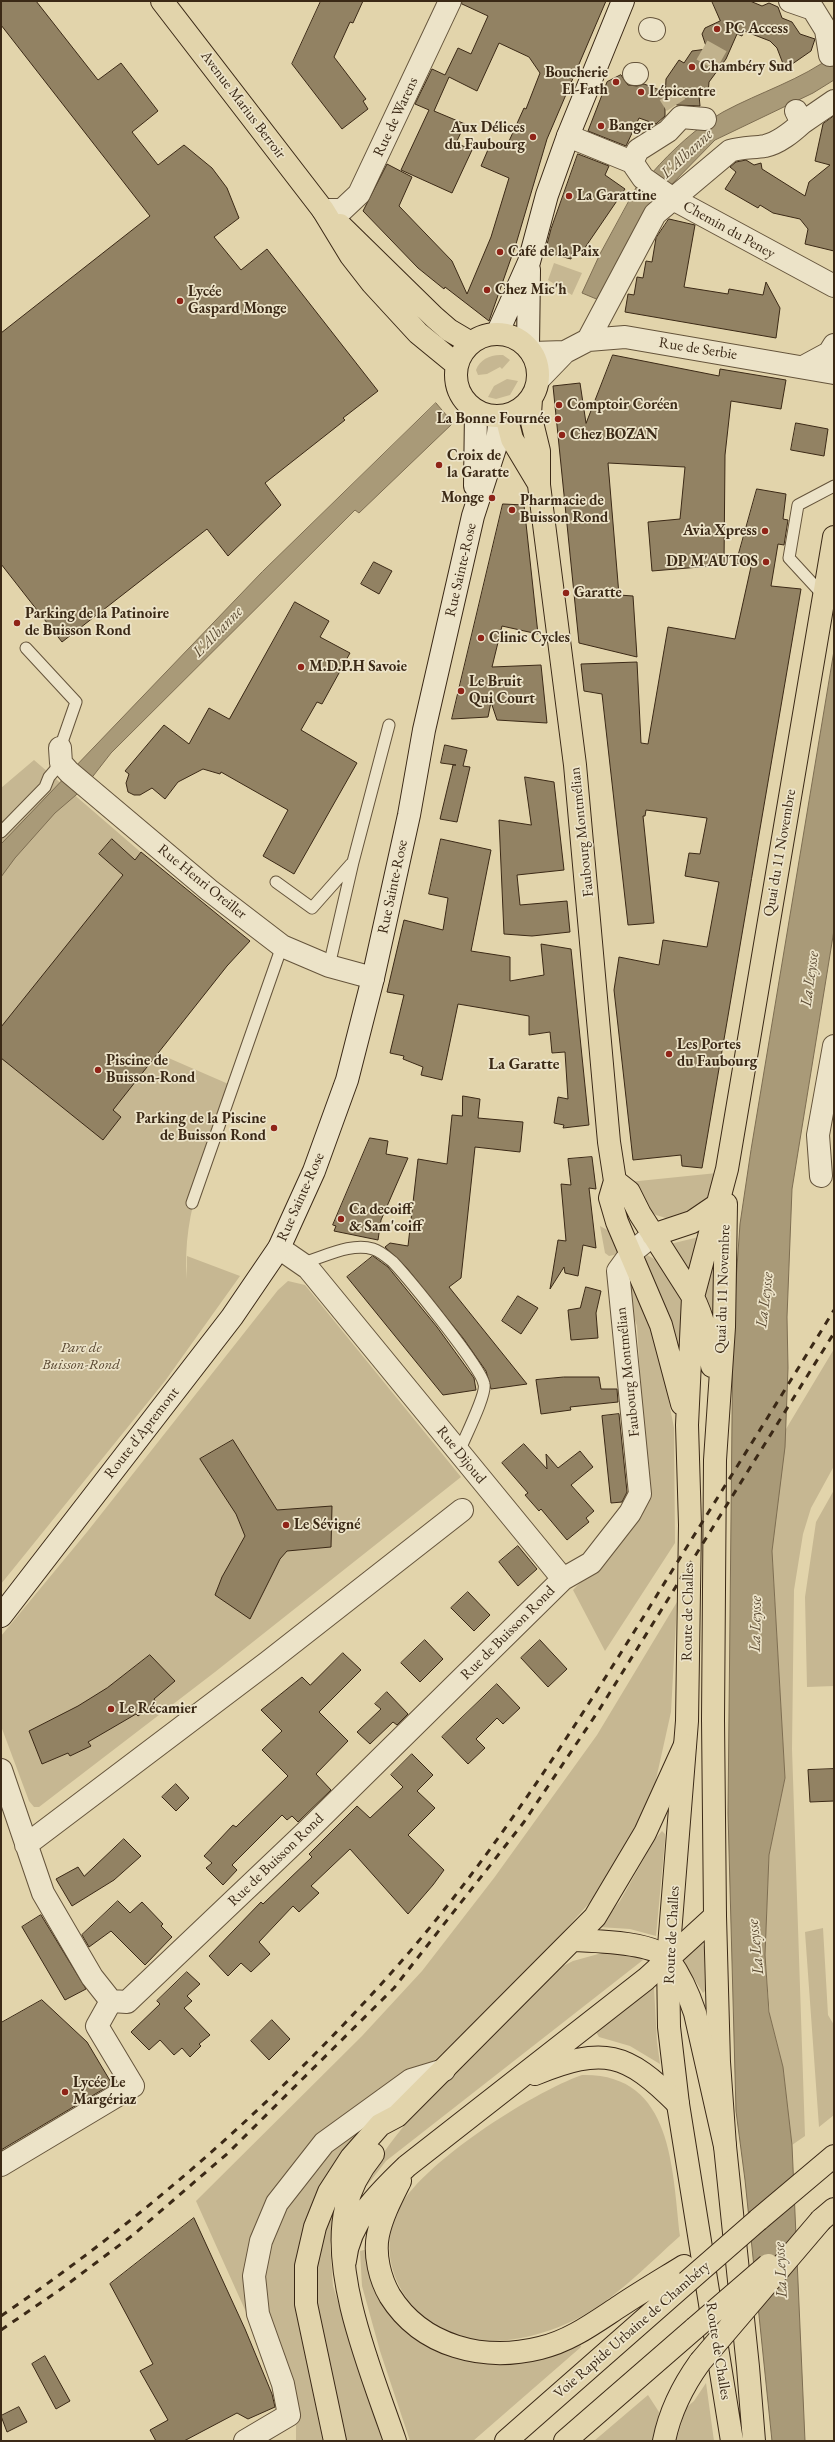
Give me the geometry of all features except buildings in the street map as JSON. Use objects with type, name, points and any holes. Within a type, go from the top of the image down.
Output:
[{"type":"main road","name":"Avenue Marius Berroir","points":[[162,1],[323,210],[351,256],[372,283],[418,333],[457,365]]},
{"type":"main road","name":"Avenue Marius Berroir","points":[[323,210],[363,246],[448,330],[471,343]]},
{"type":"main road","points":[[497,334],[519,340],[530,350],[537,366],[535,389],[524,407],[503,416],[488,416],[476,411],[468,405],[458,388],[457,365],[460,357],[471,343],[483,336],[497,334]]},
{"type":"main road","name":"Faubourg Montmélian","points":[[535,389],[530,414],[539,451],[539,485],[577,781],[609,1142],[615,1181],[610,1198],[661,1325],[687,1425]]},
{"type":"main road","name":"Faubourg Montmélian","points":[[503,416],[512,439],[539,485]]},
{"type":"main road","name":"Quai du 11 Novembre","points":[[687,1425],[694,1297],[727,1169],[834,537]]},
{"type":"main road","name":"Quai du 11 Novembre","points":[[715,1460],[717,1408],[724,1327],[727,1169]]},
{"type":"main road","points":[[615,1181],[628,1192],[653,1235],[694,1297]]},
{"type":"main road","name":"Faubourg Montmélian","points":[[653,1235],[692,1222],[717,1205]]},
{"type":"main road","name":"Quai du 11 Novembre","points":[[694,1297],[700,1310],[710,1345],[717,1408]]},
{"type":"main road","name":"Route de Challes","points":[[687,1425],[690,1525],[685,1745],[668,1959],[669,2027],[678,2104],[732,2441]]},
{"type":"main road","name":"Route de Challes","points":[[715,1460],[713,1719],[715,1916],[719,2062],[725,2146],[748,2367],[754,2441]]},
{"type":"main road","points":[[335,2441],[306,2304],[306,2266],[316,2228],[330,2192],[351,2158],[380,2125],[397,2116],[574,1940],[595,1917],[645,1833],[685,1745]]},
{"type":"main road","points":[[345,2261],[350,2240],[365,2212],[381,2192],[407,2166],[668,1959],[715,1916]]},
{"type":"main road","points":[[574,1940],[617,1942],[643,1947],[668,1959],[690,1997],[695,2013],[725,2146]]},
{"type":"main road","points":[[510,2085],[572,2060],[587,2057],[604,2057],[622,2061],[638,2068],[653,2079],[678,2104]]},
{"type":"main road","points":[[395,2441],[354,2317],[345,2261],[343,2224],[349,2195],[362,2168],[389,2133],[397,2116]]},
{"type":"main road","points":[[407,2166],[385,2212],[378,2236],[378,2261],[381,2276],[395,2304],[412,2324],[454,2347],[501,2354],[520,2352],[554,2344],[686,2274],[761,2218],[827,2162]]},
{"type":"main road","points":[[566,2441],[827,2214]]},
{"type":"main road","points":[[664,2441],[675,2403],[683,2386],[700,2362],[827,2214]]},
{"type":"main road","name":"Voie Rapide Urbaine de Chambéry","points":[[506,2441],[686,2274]]},
{"type":"street","name":"Rue de Warens","points":[[323,210],[342,210],[359,194],[450,1]]},
{"type":"street","points":[[497,334],[529,262],[547,195],[568,136],[623,1]]},
{"type":"street","points":[[790,1],[813,9],[826,30],[830,55]]},
{"type":"street","points":[[588,340],[655,214],[669,196],[692,185],[730,151],[744,146],[764,146],[775,143],[791,133],[799,117],[834,101]]},
{"type":"street","points":[[638,170],[638,150],[668,130],[679,111],[705,119]]},
{"type":"street","name":"Chemin du Peney","points":[[568,136],[638,170],[669,196],[834,286]]},
{"type":"street","points":[[529,262],[530,350]]},
{"type":"street","name":"Rue de Serbie","points":[[535,389],[565,352],[588,340],[625,337],[805,366],[834,373]]},
{"type":"street","points":[[805,366],[829,353],[834,345]]},
{"type":"street","name":"Rue de Serbie","points":[[530,350],[565,352]]},
{"type":"street","name":"Rue Sainte-Rose","points":[[473,516],[477,441],[476,411]]},
{"type":"street","name":"Rue Sainte-Rose","points":[[279,1248],[314,1170],[347,1080],[373,978],[410,815],[424,730],[473,516],[497,442],[503,416]]},
{"type":"street","name":"Rue Henri Oreiller","points":[[63,761],[88,788],[208,890],[282,946],[329,966],[373,978]]},
{"type":"street","points":[[821,1176],[818,1136],[833,1051]]},
{"type":"street","name":"Faubourg Montmélian","points":[[563,1579],[591,1563],[630,1513],[640,1494],[618,1271],[631,1253],[653,1235]]},
{"type":"street","name":"Rue Dijoud","points":[[279,1248],[308,1268],[563,1579]]},
{"type":"street","name":"Route d'Apremont","points":[[1,1616],[232,1317],[279,1248]]},
{"type":"street","points":[[26,1845],[268,1662],[462,1510]]},
{"type":"street","name":"Rue de Buisson Rond","points":[[111,2001],[127,2002],[313,1825],[563,1579]]},
{"type":"street","points":[[1,1770],[43,1893],[92,1977],[111,2001],[96,2026],[134,2086],[1,2165]]},
{"type":"street","points":[[245,2441],[289,2415],[283,2384],[258,2314],[254,2276],[261,2242],[277,2203],[324,2144],[411,2080],[444,2070]]},
{"type":"lane","points":[[824,596],[789,558],[798,505],[834,486]]},
{"type":"lane","points":[[1,832],[45,786],[49,777],[63,761],[76,702],[26,648]]},
{"type":"lane","points":[[329,966],[353,862],[389,725]]},
{"type":"lane","points":[[276,882],[312,908],[353,862]]},
{"type":"lane","points":[[192,1203],[282,946]]},
{"type":"lane","points":[[301,1264],[340,1251],[360,1248],[372,1249],[382,1253],[393,1263],[478,1370],[485,1384],[484,1396],[459,1452]]},
{"type":"green space","points":[[554,263],[582,273],[572,295],[548,280]]},
{"type":"green space","points":[[494,355],[503,355],[510,360],[502,369],[500,367],[487,374],[478,375],[476,370],[483,360]]},
{"type":"green space","points":[[507,379],[518,381],[510,395],[496,399],[488,397],[494,386]]},
{"type":"green space","name":"Parc de Buisson-Rond","points":[[34,760],[144,855],[227,966],[157,1053],[233,1086],[207,1157],[193,1205],[186,1254],[187,1279],[187,1256],[240,1276],[165,1381],[1,1584],[1,788]]},
{"type":"green space","points":[[717,1173],[711,1199],[704,1209],[669,1219],[656,1215],[642,1205],[629,1182]]},
{"type":"green space","points":[[600,1226],[611,1232],[621,1251],[609,1256],[605,1253]]},
{"type":"green space","points":[[699,1237],[690,1270],[670,1244]]},
{"type":"green space","points":[[714,1243],[714,1317],[701,1292]]},
{"type":"green space","points":[[647,1255],[656,1260],[682,1288],[683,1372],[662,1301],[645,1258]]},
{"type":"green space","points":[[630,1277],[648,1320],[664,1376],[674,1428],[675,1543],[605,1651],[573,1590],[611,1551],[635,1521],[644,1440],[637,1326],[629,1302]]},
{"type":"green space","points":[[288,1281],[305,1285],[461,1477],[215,1672],[39,1807],[34,1807],[29,1801],[1,1726],[1,1636],[87,1532],[278,1290]]},
{"type":"green space","points":[[834,1349],[834,1466],[811,1508],[803,1534],[794,1590],[792,1749],[805,2136],[792,2145],[783,2067],[770,2015],[765,1955],[769,1855],[785,1778],[772,1551],[786,1429]]},
{"type":"green space","points":[[834,1490],[834,1686],[807,1687],[805,1597],[816,1522]]},
{"type":"green space","points":[[677,1602],[671,1712],[655,1784],[637,1829],[592,1900],[540,1958],[387,2107],[295,2270],[294,2301],[323,2441],[296,2441],[296,2423],[196,2201],[362,2036],[422,1971],[494,1878],[597,1735]]},
{"type":"green space","points":[[662,1831],[665,1834],[665,1840],[656,1936],[630,1929],[599,1927],[620,1901],[655,1839]]},
{"type":"green space","points":[[823,1928],[828,2015],[834,2025],[834,2115],[819,2127],[805,1932]]},
{"type":"green space","points":[[700,1944],[703,1944],[704,1947],[705,1991],[703,1993],[693,1977],[680,1962]]},
{"type":"green space","points":[[602,1953],[634,1955],[643,1960],[386,2161],[358,2197],[382,2155],[396,2136],[427,2099],[461,2065],[561,1967],[573,1961]]},
{"type":"green space","points":[[654,1988],[657,2042],[660,2064],[630,2046],[599,2037],[596,2032],[650,1989]]},
{"type":"green space","points":[[582,2075],[612,2079],[635,2090],[651,2107],[662,2129],[669,2155],[674,2182],[680,2236],[641,2272],[613,2295],[583,2315],[559,2327],[540,2334],[500,2341],[466,2338],[444,2330],[424,2317],[408,2300],[397,2281],[390,2259],[390,2236],[397,2212],[409,2193],[428,2173],[452,2152],[479,2132],[507,2113],[535,2097]]},
{"type":"green space","points":[[340,2191],[330,2245],[333,2286],[382,2441],[342,2441],[320,2336],[315,2281],[317,2255],[322,2231]]},
{"type":"green space","points":[[368,2249],[372,2277],[450,2354],[580,2342],[581,2347],[473,2441],[410,2441],[380,2351],[362,2286],[360,2251]]},
{"type":"green space","points":[[706,2383],[714,2441],[676,2441],[686,2408],[694,2401]]},
{"type":"green space","points":[[648,2395],[659,2412],[656,2441],[594,2441]]},
{"type":"water","name":"L'Albanne","points":[[834,55],[834,80],[813,93],[715,140],[667,189],[652,173],[667,156],[713,118],[737,105],[808,72]]},
{"type":"water","points":[[639,183],[658,195],[606,303],[582,293],[600,254]]},
{"type":"water","name":"L'Albanne","points":[[436,403],[453,423],[359,513],[355,510],[111,753],[83,789],[55,813],[15,858],[1,877],[1,844],[262,572]]},
{"type":"water","name":"La Leysse","points":[[834,651],[834,930],[792,1189],[787,1317],[788,1368],[785,1447],[772,1551],[785,1778],[769,1855],[765,1955],[769,2012],[783,2067],[792,2145],[805,2441],[772,2441],[745,2180],[736,2111],[728,1813],[733,1324],[740,1224],[751,1150]]},
{"type":"tunnel","points":[[702,50],[723,62]]},
{"type":"tunnel","points":[[669,94],[676,105]]},
{"type":"railway","points":[[1,2316],[104,2241],[203,2160],[250,2117],[341,2028],[421,1938],[492,1847],[557,1752],[649,1608],[834,1310]]},
{"type":"railway","points":[[1,2330],[61,2289],[133,2235],[228,2153],[394,1988],[524,1822],[599,1710],[834,1333]]},
{"type":"place","name":"PC Access","points":[[717,29]]},
{"type":"place","name":"Chambéry Sud","points":[[692,67]]},
{"type":"place","name":"Boucherie El-Fath","points":[[616,82]]},
{"type":"place","name":"Lépicentre","points":[[641,92]]},
{"type":"place","name":"Banger","points":[[601,126]]},
{"type":"place","name":"Aux Délices du Faubourg","points":[[533,137]]},
{"type":"place","name":"La Garattine","points":[[569,196]]},
{"type":"place","name":"Café de la Paix","points":[[500,252]]},
{"type":"place","name":"Chez Mic'h","points":[[487,290]]},
{"type":"place","name":"Lycée Gaspard Monge","points":[[180,301]]},
{"type":"place","name":"Comptoir Coréen","points":[[559,405]]},
{"type":"place","name":"La Bonne Fournée","points":[[558,419]]},
{"type":"place","name":"Chez BOZAN","points":[[562,435]]},
{"type":"place","name":"Croix de la Garatte","points":[[439,465]]},
{"type":"place","name":"Monge","points":[[492,498]]},
{"type":"place","name":"Pharmacie de Buisson Rond","points":[[512,510]]},
{"type":"place","name":"Avia Xpress","points":[[765,531]]},
{"type":"place","name":"DP M'AUTOS","points":[[766,562]]},
{"type":"place","name":"Garatte","points":[[566,593]]},
{"type":"place","name":"Parking de la Patinoire de Buisson Rond","points":[[17,623]]},
{"type":"place","name":"Clinic Cycles","points":[[481,638]]},
{"type":"place","name":"M.D.P.H Savoie","points":[[301,667]]},
{"type":"place","name":"Le Bruit Qui Court","points":[[461,691]]},
{"type":"place","name":"Les Portes du Faubourg","points":[[669,1054]]},
{"type":"place","name":"Piscine de Buisson-Rond","points":[[98,1070]]},
{"type":"place","name":"Parking de la Piscine de Buisson Rond","points":[[274,1128]]},
{"type":"place","name":"Ca decoiff & Sam'coiff","points":[[341,1219]]},
{"type":"place","name":"Le Sévigné","points":[[286,1525]]},
{"type":"place","name":"Le Récamier","points":[[111,1709]]},
{"type":"place","name":"Lycée Le Margériaz","points":[[65,2092]]},
{"type":"district","name":"La Garatte","points":[[524,1065]]}]
